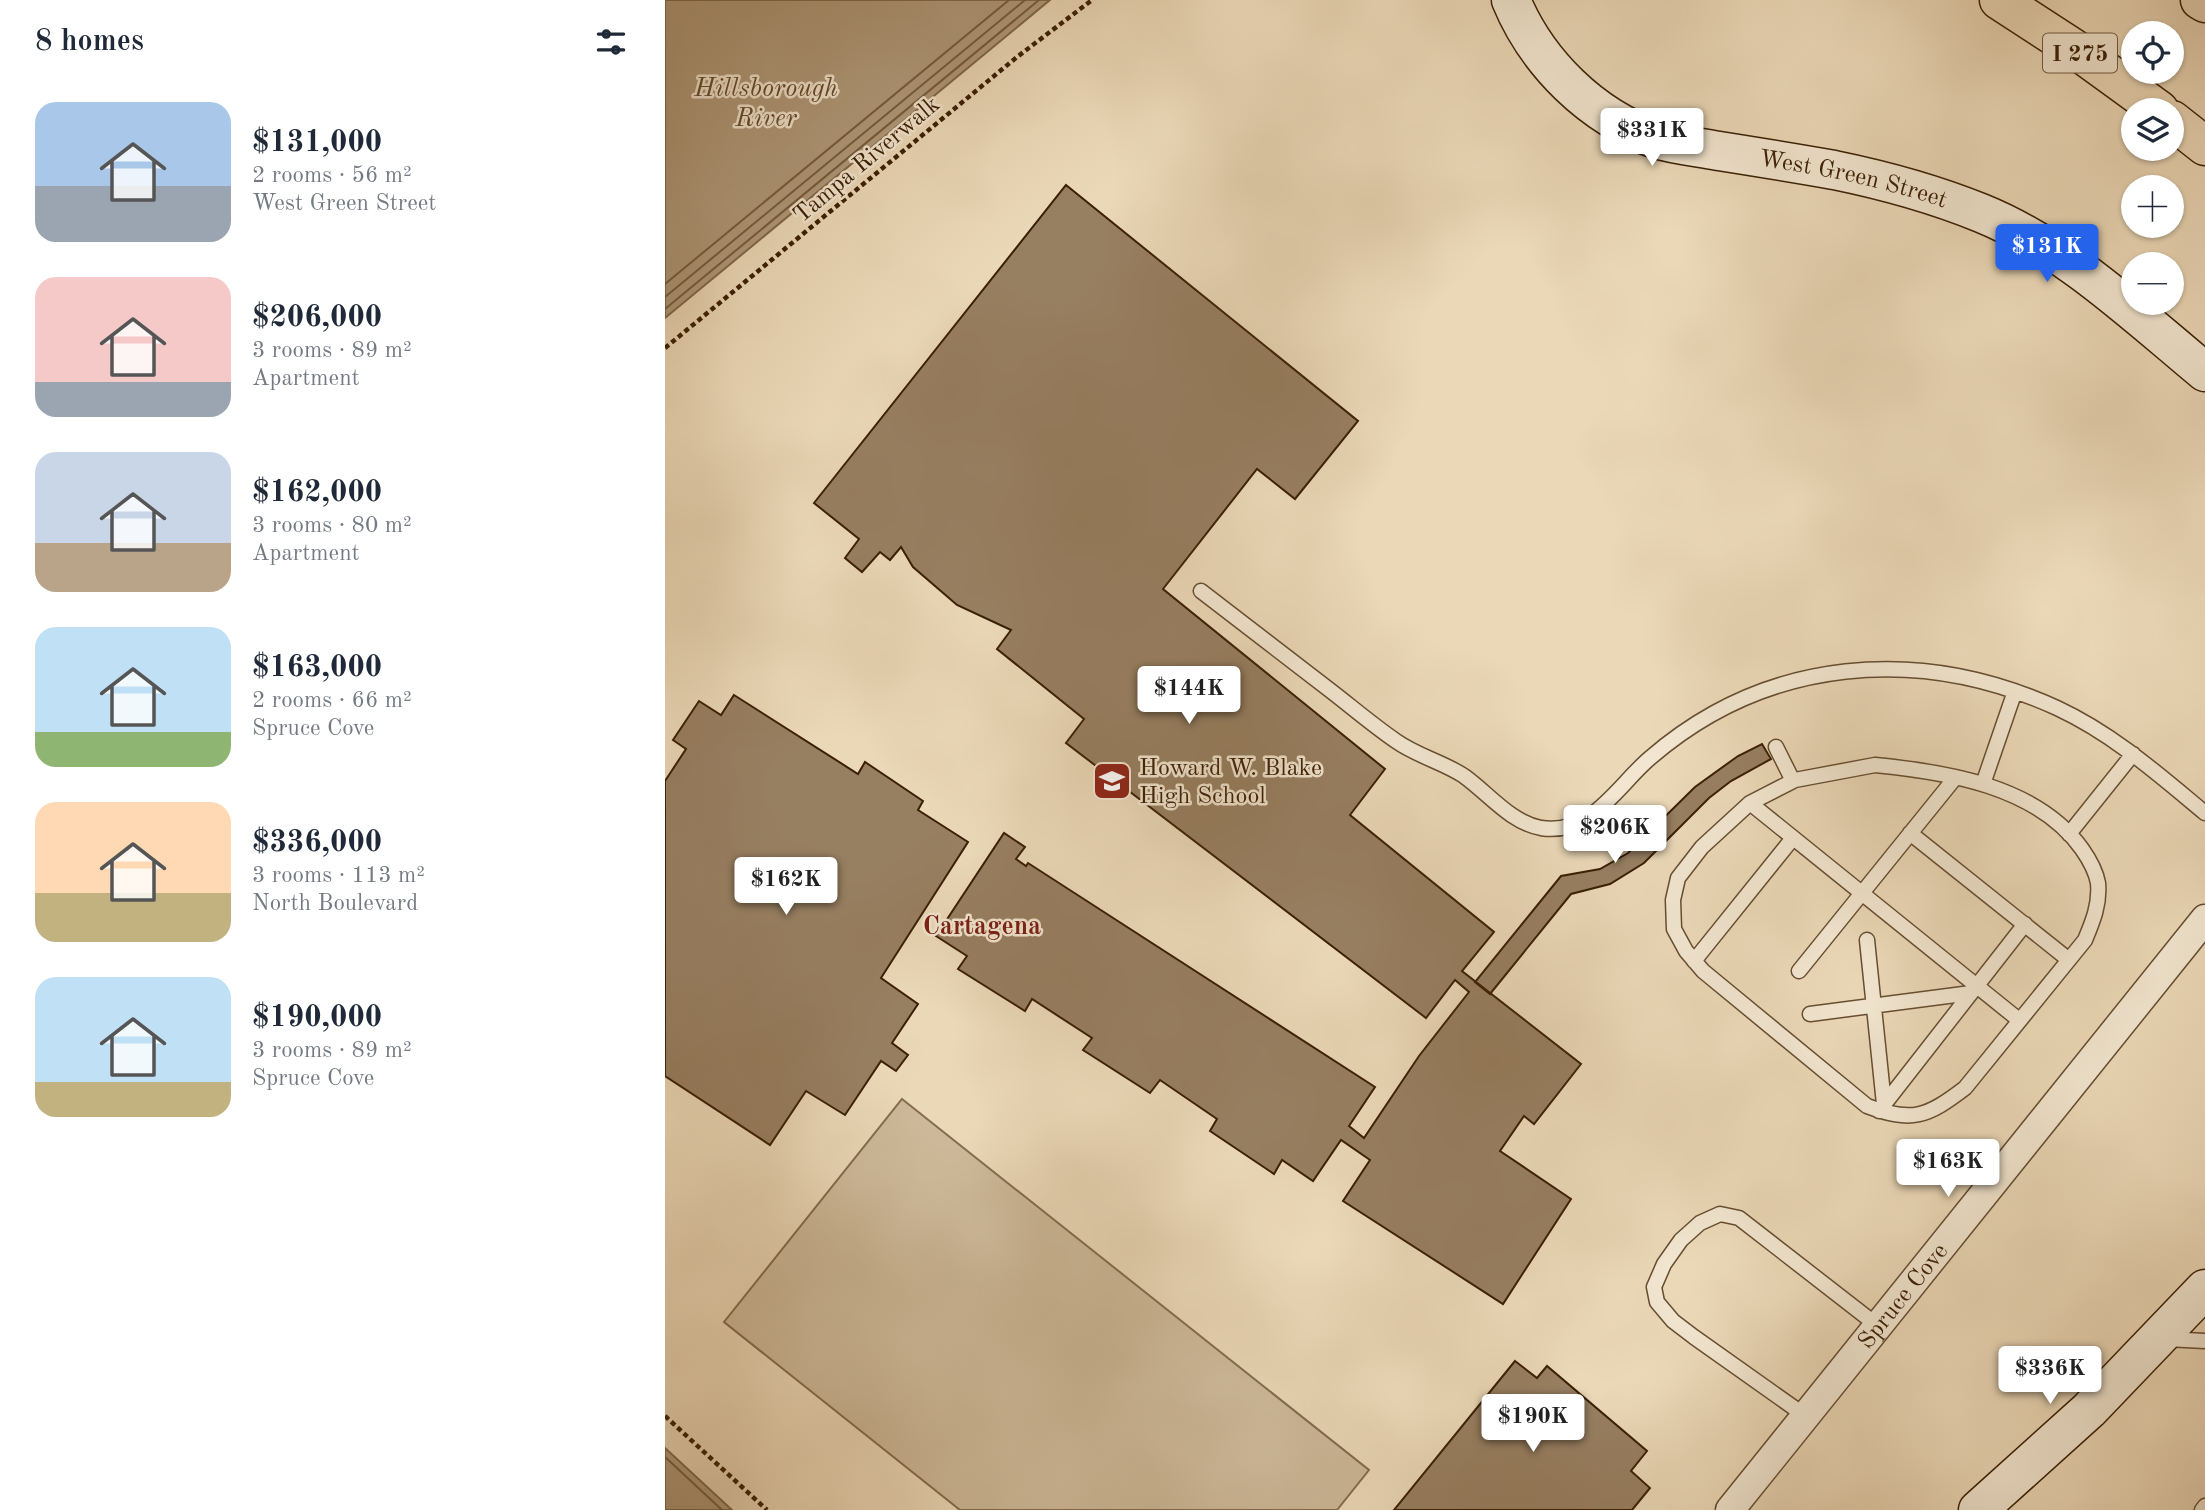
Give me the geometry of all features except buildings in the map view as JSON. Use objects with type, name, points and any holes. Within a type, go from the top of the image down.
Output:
[{"type":"highway","name":"I 275","points":[[1999,0],[2082,54],[2142,98]]},
{"type":"highway","points":[[2200,0],[2205,3]]},
{"type":"highway","points":[[2184,129],[2205,146]]},
{"type":"street","name":"West Green Street","points":[[1511,0],[1534,43],[1554,69],[1576,91],[1629,126],[1657,139],[1881,181],[1984,214],[2070,263],[2205,372]]},
{"type":"street","name":"Spruce Cove","points":[[1730,1510],[2205,919]]},
{"type":"street","points":[[1978,1510],[2089,1410],[2205,1289]]},
{"type":"lane","points":[[1201,591],[1398,743],[1463,776],[1512,816],[1541,828],[1570,827],[1594,814],[1649,758],[1683,733],[1763,691],[1806,677],[1841,671],[1899,668],[1950,674],[2015,691],[2058,708],[2133,754],[2205,813]]},
{"type":"lane","points":[[1983,784],[2015,691]]},
{"type":"lane","points":[[1776,747],[1793,781]]},
{"type":"lane","points":[[2069,834],[2133,754]]},
{"type":"lane","points":[[1867,940],[1882,1107],[1891,1116],[1920,1115],[1943,1105],[1965,1088],[2085,940],[2097,911],[2098,882],[2088,858],[2069,834],[2049,817],[2019,798],[1983,784],[1928,770],[1875,765],[1793,781],[1751,803],[1702,847],[1678,878],[1674,900],[1674,929],[1694,961],[1867,1106],[1882,1107]]},
{"type":"lane","points":[[1799,971],[1955,778]]},
{"type":"lane","points":[[1751,803],[1974,989],[2019,1020]]},
{"type":"lane","points":[[1910,833],[2069,960]]},
{"type":"lane","points":[[1694,961],[1793,838]]},
{"type":"lane","points":[[1882,1107],[2025,924]]},
{"type":"lane","points":[[1810,1014],[1974,989]]},
{"type":"lane","points":[[1807,1417],[1673,1321],[1657,1302],[1654,1287],[1664,1264],[1681,1240],[1700,1223],[1720,1214],[1739,1218],[1878,1326]]},
{"type":"lane","points":[[2158,1339],[2205,1341]]},
{"type":"lane","points":[[2202,1510],[2205,1506]]},
{"type":"path","name":"Tampa Riverwalk","points":[[665,348],[1017,57],[1092,0]]},
{"type":"path","points":[[665,1416],[767,1510]]},
{"type":"shaded area","points":[[902,1099],[1369,1470],[1337,1510],[960,1510],[724,1322]]},
{"type":"water","name":"Hillsborough River","points":[[665,0],[1050,0],[665,318]]},
{"type":"water","points":[[665,1448],[732,1510],[665,1510]]},
{"type":"place","name":"Howard W. Blake High School","points":[[1112,781]]},
{"type":"district","name":"Cartagena","points":[[982,925]]}]
